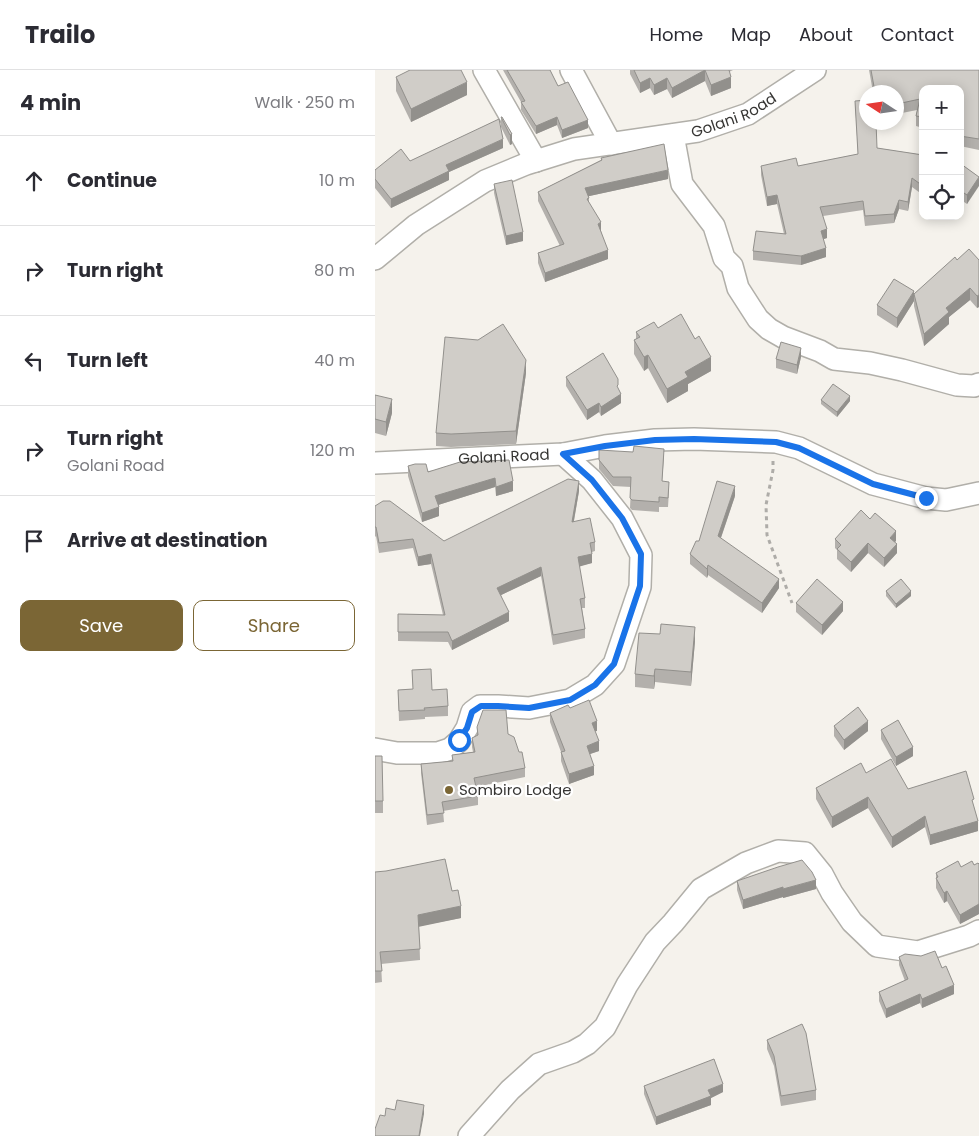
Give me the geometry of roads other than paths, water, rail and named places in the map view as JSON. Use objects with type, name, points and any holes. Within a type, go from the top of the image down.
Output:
[{"type":"street","points":[[484,70],[536,161]]},
{"type":"street","points":[[571,70],[611,144]]},
{"type":"street","name":"Golani Road","points":[[375,259],[416,225],[485,181],[536,161],[574,149],[698,131],[748,114],[815,70]]},
{"type":"street","points":[[673,135],[682,184],[714,226],[724,258],[732,266],[738,288],[758,319],[769,329],[834,359],[870,363],[957,385],[974,386],[979,384]]},
{"type":"street","name":"Golani Road","points":[[375,463],[563,454],[605,446],[655,440],[694,439],[772,442],[799,448],[873,484],[926,498],[946,500],[979,493]]},
{"type":"street","points":[[375,749],[397,753],[438,753],[450,749],[467,728],[472,712],[481,706],[529,708],[570,700],[595,685],[614,664],[640,586],[641,554],[622,518],[592,480],[563,454]]},
{"type":"street","points":[[469,1136],[510,1090],[539,1064],[573,1052],[587,1044],[605,1027],[627,985],[655,942],[701,890],[746,863],[778,851],[805,853],[822,874],[852,922],[877,946],[918,952],[979,931]]},
{"type":"place","name":"Sombiro Lodge","points":[[449,790]]}]
